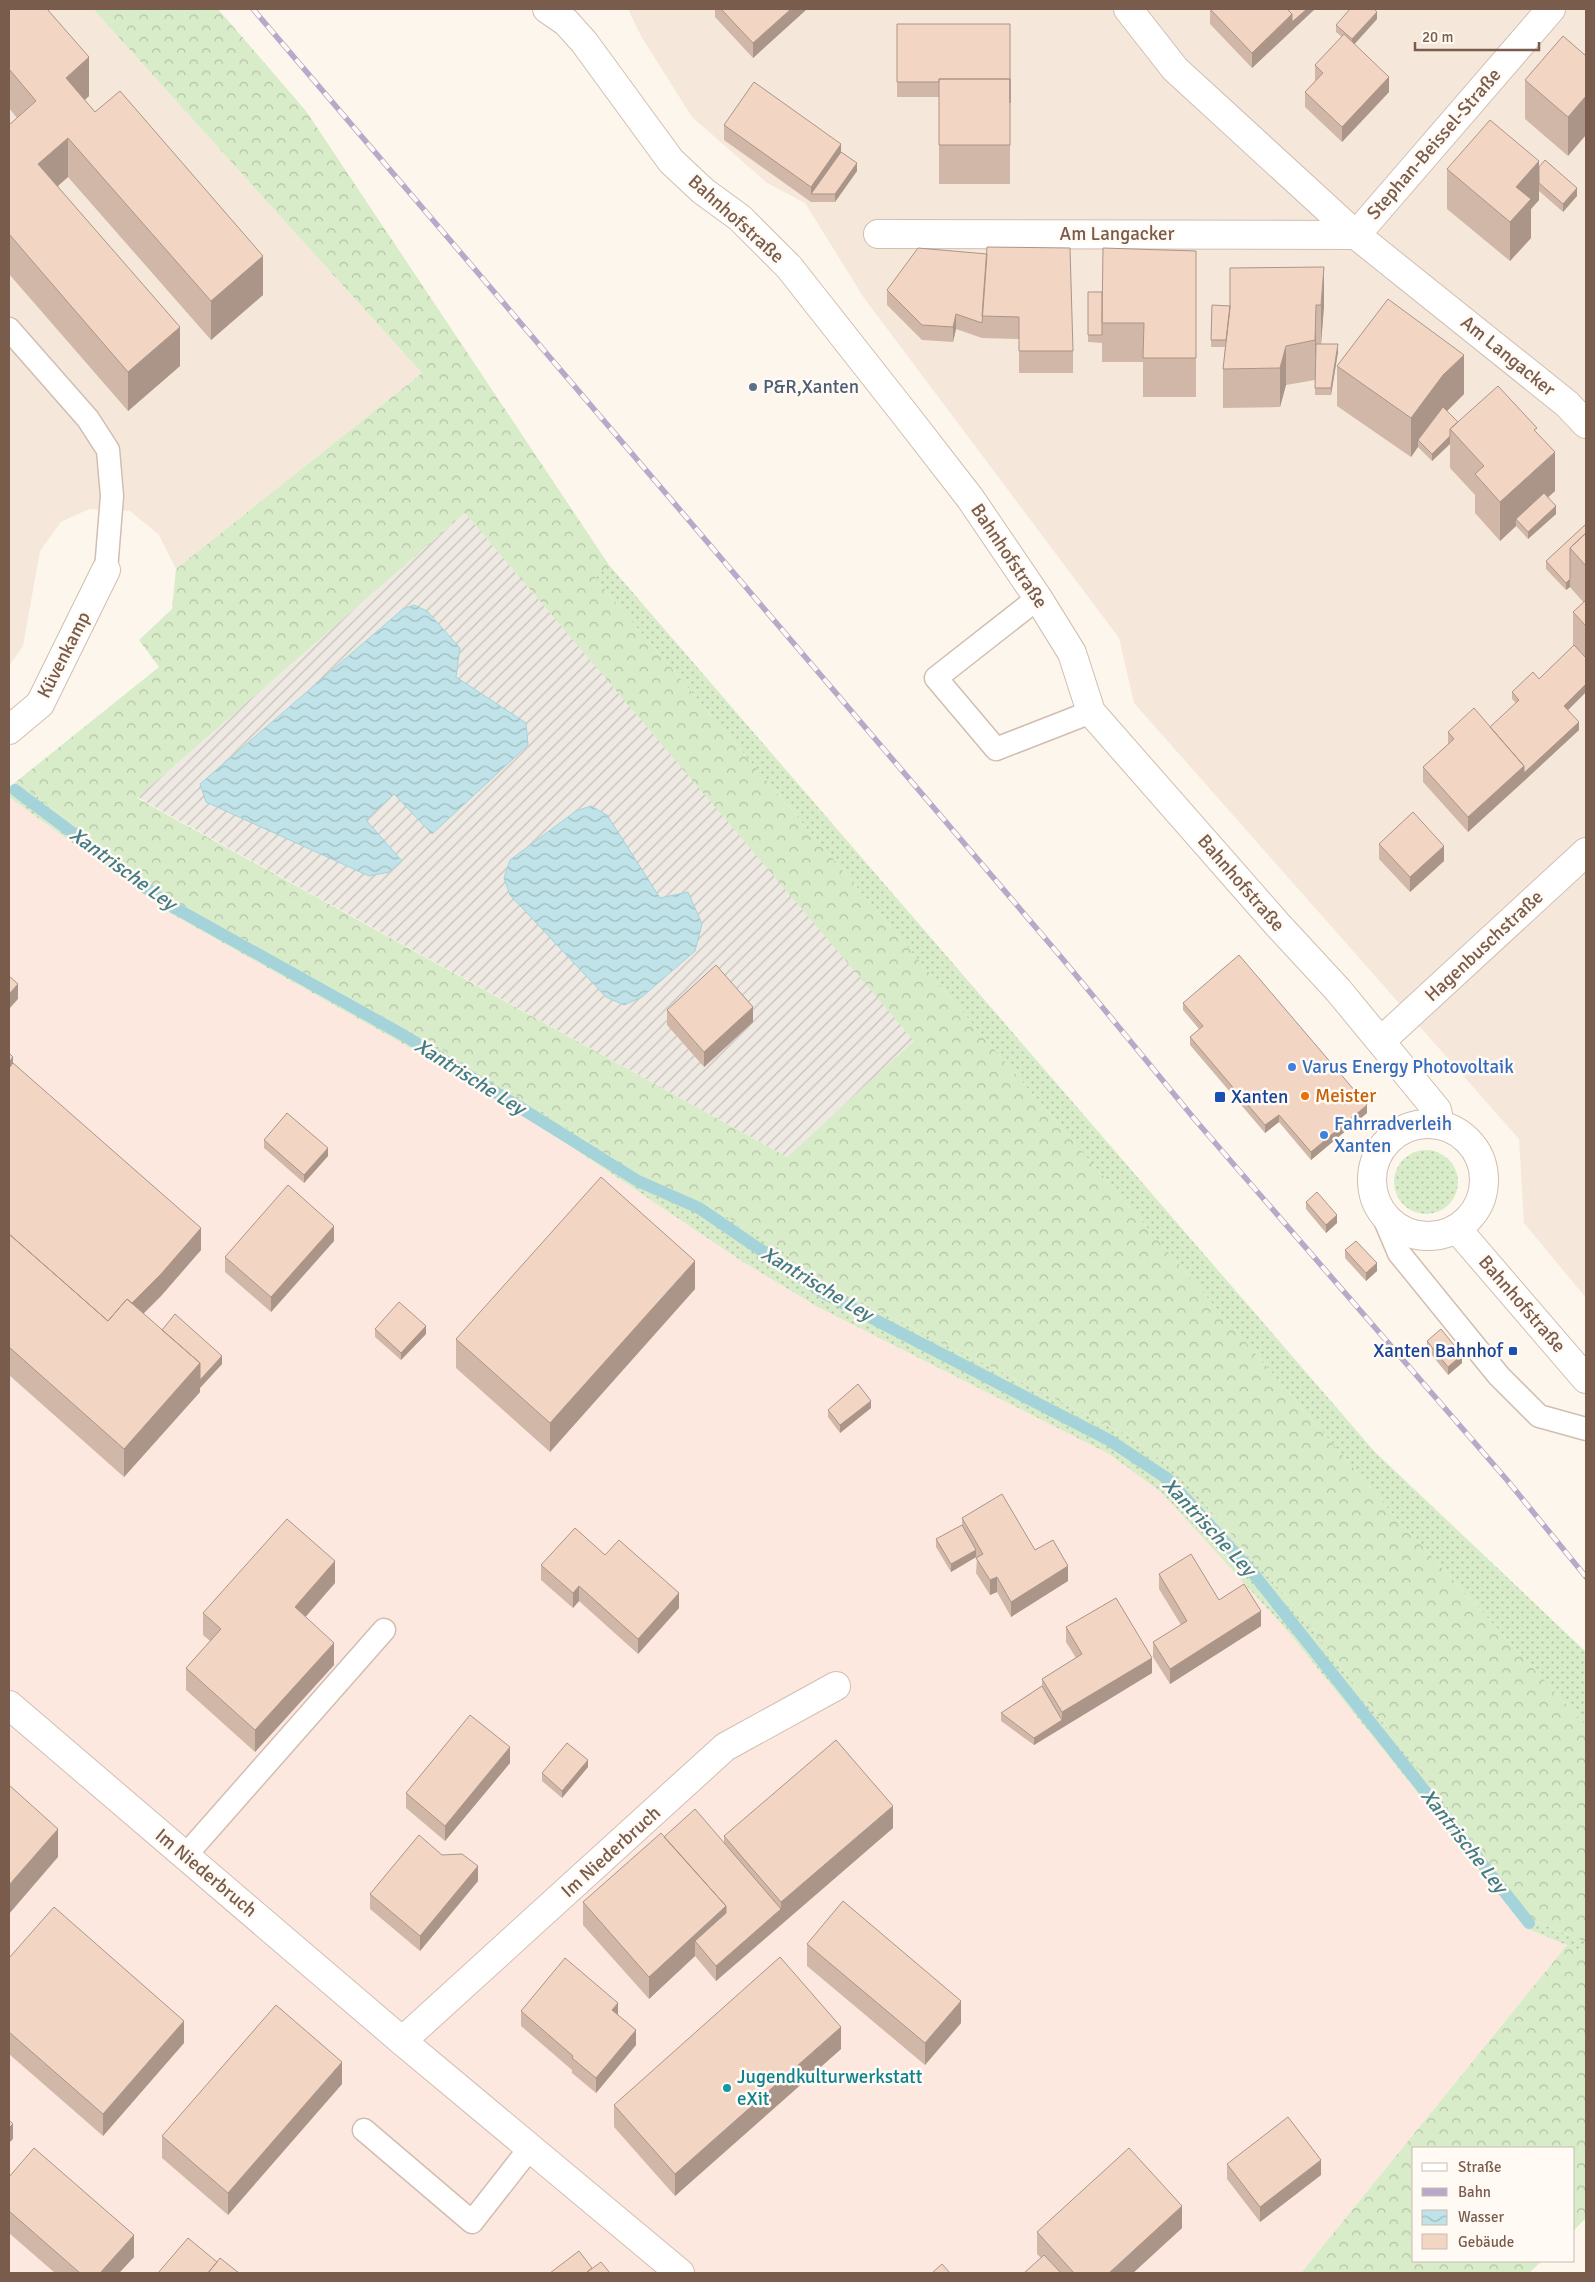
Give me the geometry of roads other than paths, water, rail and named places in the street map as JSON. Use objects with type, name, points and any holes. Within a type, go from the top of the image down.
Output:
[{"type":"street","name":"Bahnhofstraße","points":[[547,9],[566,22],[584,42],[671,160],[703,191],[740,218],[790,267],[970,498],[1038,598],[1072,653],[1091,712],[1382,1040],[1438,1110],[1440,1124]]},
{"type":"street","name":"Am Langacker","points":[[1128,9],[1175,69],[1356,235],[1567,404],[1586,424]]},
{"type":"street","name":"Stephan-Beissel-Straße","points":[[1356,235],[1551,9]]},
{"type":"street","name":"Am Langacker","points":[[878,234],[1356,235]]},
{"type":"street","name":"Küvenkamp","points":[[9,730],[40,704],[106,570]]},
{"type":"street","name":"Hagenbuschstraße","points":[[1382,1040],[1586,852]]},
{"type":"street","points":[[1420,1124],[1440,1124],[1460,1133],[1476,1150],[1484,1170],[1483,1193],[1474,1213],[1457,1228],[1438,1235],[1417,1235],[1397,1227],[1382,1213],[1374,1196],[1371,1177],[1376,1158],[1386,1141],[1402,1130],[1420,1124]]},
{"type":"street","name":"Bahnhofstraße","points":[[1457,1228],[1586,1379]]},
{"type":"street","name":"Im Niederbruch","points":[[402,2041],[725,1747],[836,1686]]},
{"type":"street","name":"Im Niederbruch","points":[[9,1705],[402,2041],[680,2273]]},
{"type":"lane","points":[[9,329],[88,419],[108,450],[112,496],[106,570]]},
{"type":"lane","points":[[1038,598],[936,678],[996,750],[1091,712]]},
{"type":"lane","points":[[1382,1213],[1400,1253],[1499,1376],[1539,1416],[1586,1429]]},
{"type":"lane","points":[[186,1856],[384,1630]]},
{"type":"lane","points":[[364,2130],[472,2222],[530,2148]]},
{"type":"water","points":[[414,605],[427,611],[460,648],[456,677],[526,723],[528,745],[432,834],[394,794],[366,820],[402,861],[389,872],[369,876],[206,802],[200,784],[403,609]]},
{"type":"water","points":[[591,806],[607,815],[660,898],[688,892],[702,924],[695,951],[642,997],[624,1005],[606,997],[510,895],[504,878],[510,860],[576,811]]},
{"type":"waterway","name":"Xantrische Ley","points":[[15,790],[168,904],[405,1036],[638,1181],[699,1208],[827,1295],[1109,1440],[1168,1479],[1252,1572],[1529,1923]]},
{"type":"railway","points":[[253,9],[1061,957],[1197,1122],[1507,1480],[1586,1577]]},
{"type":"place","name":"P&R,Xanten","points":[[753,387]]},
{"type":"place","name":"Varus Energy Photovoltaik","points":[[1292,1067]]},
{"type":"place","name":"Meister","points":[[1305,1096]]},
{"type":"place","name":"Xanten","points":[[1220,1097]]},
{"type":"place","name":"Fahrradverleih Xanten","points":[[1324,1135]]},
{"type":"place","name":"Xanten Bahnhof","points":[[1513,1351]]},
{"type":"place","name":"Jugendkulturwerkstatt eXit","points":[[727,2088]]}]
